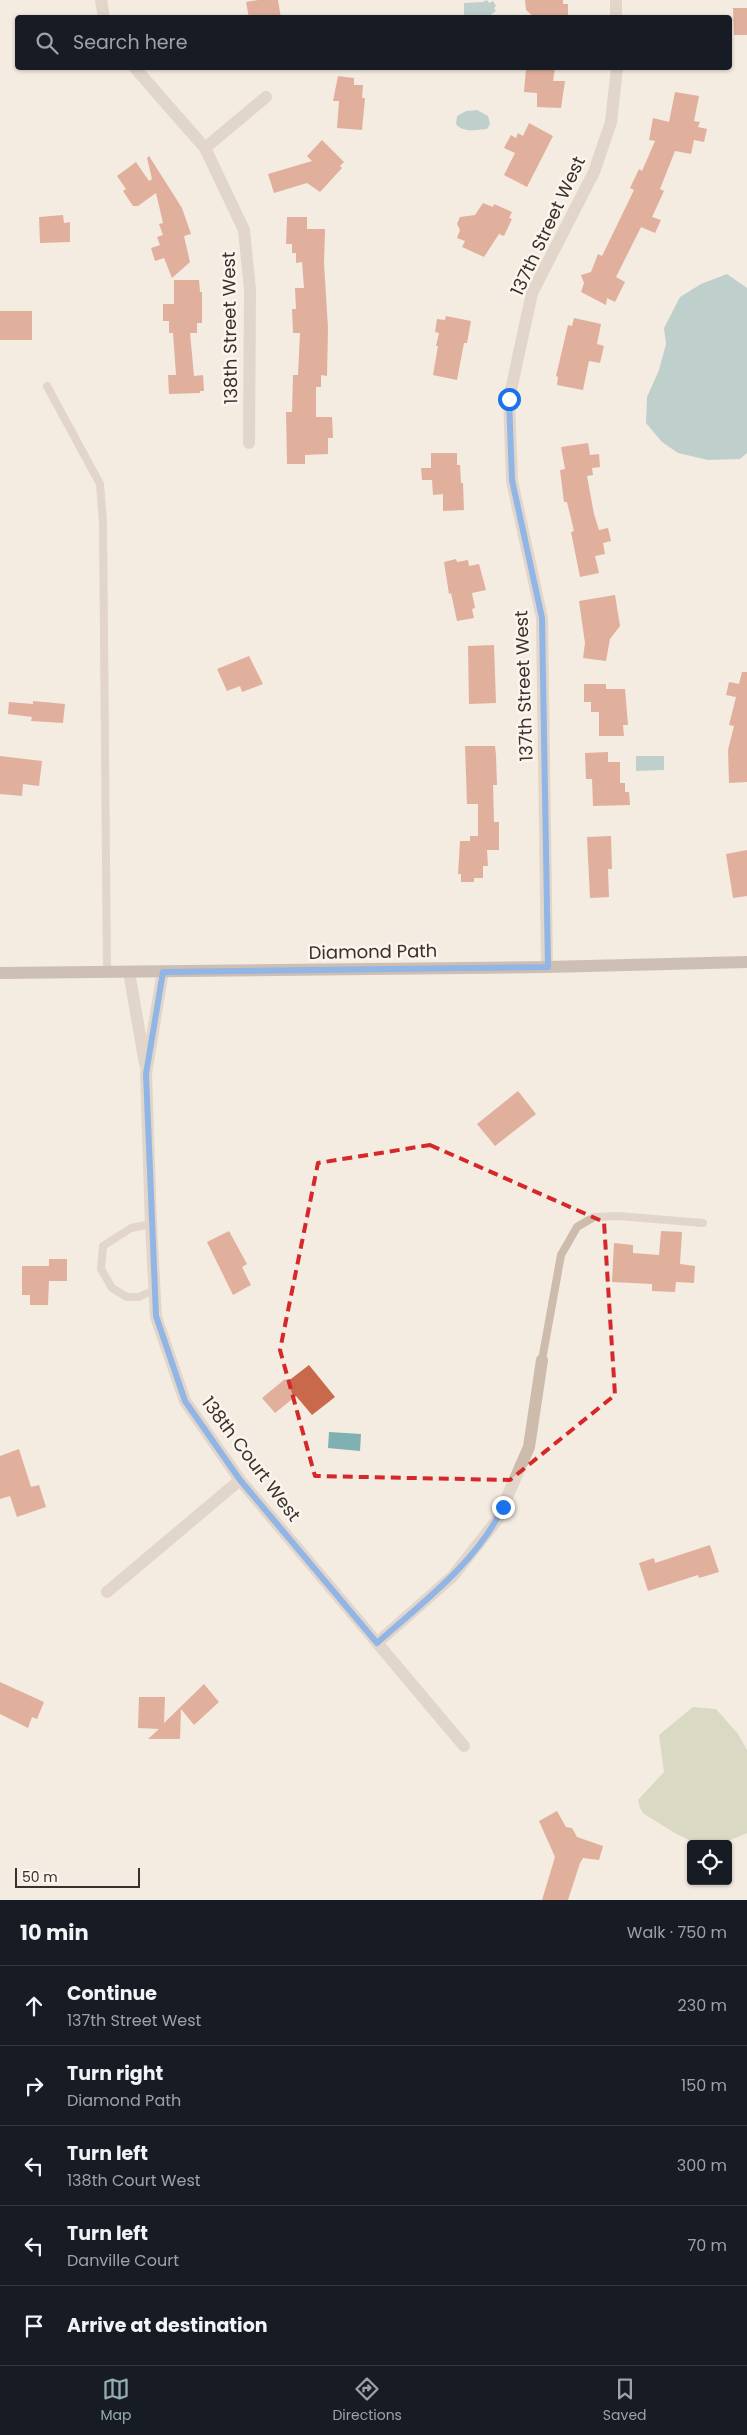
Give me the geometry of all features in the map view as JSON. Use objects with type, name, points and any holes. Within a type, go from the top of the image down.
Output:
[{"type":"street","points":[[101,0],[104,15]]},
{"type":"street","points":[[616,0],[616,15]]},
{"type":"street","name":"138th Street West","points":[[137,70],[204,148],[244,230],[250,290],[249,443]]},
{"type":"street","name":"137th Street West","points":[[548,967],[542,618],[512,480],[509,399],[532,293],[594,172],[611,122],[617,70]]},
{"type":"street","points":[[204,148],[266,97]]},
{"type":"street","name":"Diamond Path","points":[[0,973],[548,967],[747,962]]},
{"type":"street","name":"138th Court West","points":[[129,972],[146,1074],[150,1224],[156,1316],[185,1401],[240,1480],[464,1746]]},
{"type":"street","name":"138th Court West","points":[[146,1074],[163,972]]},
{"type":"street","points":[[377,1643],[453,1576],[497,1520],[529,1447],[542,1360]]},
{"type":"street","points":[[107,1592],[240,1480]]},
{"type":"lane","points":[[47,386],[100,484],[103,523],[107,972]]},
{"type":"lane","points":[[542,1360],[561,1255],[577,1227],[594,1217],[610,1216],[704,1223]]},
{"type":"lane","points":[[150,1224],[132,1228],[103,1246],[101,1270],[112,1288],[127,1297],[139,1297],[154,1290]]},
{"type":"highlighted area","points":[[430,1145],[604,1222],[615,1395],[510,1480],[315,1476],[280,1350],[318,1163]]},
{"type":"green space","points":[[693,1707],[716,1709],[738,1734],[747,1750],[747,1833],[730,1840],[690,1840],[644,1814],[638,1800],[664,1772],[659,1735]]},
{"type":"water","points":[[487,0],[489,3],[493,1],[496,11],[491,15],[464,15],[464,3]]},
{"type":"water","points":[[477,110],[488,116],[490,124],[487,129],[466,130],[456,124],[457,116],[466,111]]},
{"type":"water","points":[[727,274],[747,288],[747,453],[740,459],[708,460],[678,453],[662,442],[646,423],[647,397],[659,370],[666,344],[664,328],[680,297],[701,284]]},
{"type":"water","points":[[636,756],[664,756],[664,770],[636,771]]},
{"type":"water","points":[[329,1432],[361,1434],[360,1451],[328,1448]]},
{"type":"building","points":[[278,0],[280,15],[248,15],[246,2]]},
{"type":"building","points":[[525,0],[563,0],[563,4],[568,4],[568,15],[532,15],[526,10]]},
{"type":"building","points":[[733,8],[747,8],[747,35],[734,35]]},
{"type":"building","points":[[526,70],[555,70],[553,81],[565,81],[561,108],[537,107],[537,93],[524,92]]},
{"type":"building","points":[[338,76],[354,78],[354,85],[363,85],[362,98],[365,98],[362,130],[337,128],[339,101],[333,101]]},
{"type":"building","points":[[675,92],[699,96],[694,121],[700,122],[698,127],[707,129],[704,142],[694,140],[691,154],[675,151],[660,189],[664,191],[652,217],[661,220],[655,233],[641,227],[616,277],[625,282],[615,302],[607,298],[606,305],[581,292],[584,283],[581,275],[591,272],[598,254],[602,256],[634,190],[630,188],[639,169],[642,171],[655,141],[649,140],[653,118],[669,122]]},
{"type":"building","points":[[529,123],[553,136],[527,187],[504,175],[515,153],[504,148],[511,135],[516,138],[518,133],[523,136]]},
{"type":"building","points":[[322,140],[344,162],[340,166],[342,168],[320,192],[307,183],[274,193],[268,174],[312,161],[307,156]]},
{"type":"building","points":[[149,156],[182,208],[191,234],[184,236],[190,262],[172,278],[164,258],[155,261],[151,248],[160,245],[157,237],[163,235],[159,224],[163,223],[156,193],[138,206],[133,206],[123,191],[126,189],[117,176],[136,162],[149,181],[152,179],[147,158]]},
{"type":"building","points":[[483,203],[493,207],[494,204],[512,212],[509,218],[512,219],[504,236],[499,234],[484,257],[462,247],[465,241],[457,238],[460,230],[457,224],[460,217],[475,215]]},
{"type":"building","points":[[63,215],[64,223],[70,222],[70,242],[40,243],[39,217]]},
{"type":"building","points":[[287,217],[307,217],[307,229],[325,229],[324,263],[328,328],[327,376],[321,375],[321,387],[316,387],[316,417],[332,417],[333,438],[328,438],[328,454],[305,455],[305,464],[287,464],[286,412],[292,412],[293,375],[298,375],[300,333],[293,333],[292,309],[296,309],[295,288],[304,288],[302,262],[296,263],[296,253],[292,253],[292,244],[286,244]]},
{"type":"building","points":[[174,280],[199,280],[200,292],[202,292],[202,323],[197,323],[197,333],[190,333],[194,376],[203,375],[204,391],[200,391],[200,393],[169,394],[168,375],[176,375],[173,333],[169,333],[169,321],[163,321],[163,304],[174,304]]},
{"type":"building","points":[[0,311],[32,311],[32,340],[0,340]]},
{"type":"building","points":[[446,316],[471,321],[467,343],[464,343],[457,380],[433,375],[439,333],[435,332],[437,319],[445,320]]},
{"type":"building","points":[[574,318],[601,324],[597,344],[604,346],[600,363],[589,361],[583,390],[557,385],[558,377],[556,376],[568,325],[572,326]]},
{"type":"building","points":[[588,443],[590,455],[599,454],[600,467],[592,468],[593,475],[587,476],[594,514],[599,530],[608,528],[611,541],[603,543],[605,554],[595,556],[599,573],[580,577],[571,532],[574,531],[567,502],[564,502],[560,470],[565,469],[561,447]]},
{"type":"building","points":[[431,453],[457,453],[457,465],[460,465],[461,483],[463,483],[464,510],[443,511],[443,494],[433,495],[432,480],[422,480],[421,468],[431,468]]},
{"type":"building","points":[[456,559],[457,562],[468,560],[469,566],[479,564],[486,590],[472,593],[475,608],[472,609],[474,618],[457,621],[451,593],[449,594],[444,562]]},
{"type":"building","points":[[615,595],[620,626],[610,639],[606,661],[583,658],[585,643],[579,601]]},
{"type":"building","points":[[494,645],[496,703],[469,704],[468,646]]},
{"type":"building","points":[[249,656],[263,684],[242,692],[240,686],[227,691],[217,669]]},
{"type":"building","points":[[742,672],[747,672],[747,782],[729,783],[728,750],[734,726],[729,725],[736,697],[726,695],[729,682],[739,684]]},
{"type":"building","points":[[584,684],[606,684],[606,689],[625,689],[628,725],[623,725],[624,736],[599,736],[599,712],[591,712],[591,702],[584,702]]},
{"type":"building","points":[[33,701],[65,704],[63,723],[31,721],[32,717],[8,714],[9,702],[33,704]]},
{"type":"building","points":[[465,746],[495,746],[496,755],[497,785],[493,785],[494,822],[499,822],[499,850],[487,850],[488,866],[483,866],[483,878],[474,878],[474,882],[461,882],[461,874],[458,874],[460,841],[470,841],[470,836],[478,836],[478,804],[467,804]]},
{"type":"building","points":[[608,752],[608,762],[620,762],[620,783],[625,783],[625,792],[629,792],[630,805],[593,806],[592,779],[586,779],[585,753]]},
{"type":"building","points":[[0,756],[42,761],[39,786],[23,784],[22,796],[0,794]]},
{"type":"building","points":[[611,836],[612,869],[608,869],[609,897],[590,898],[587,837]]},
{"type":"building","points":[[747,850],[747,896],[733,898],[726,854]]},
{"type":"building","points":[[518,1091],[536,1114],[495,1146],[477,1124]]},
{"type":"building","points":[[229,1231],[247,1264],[242,1267],[251,1285],[233,1295],[207,1242]]},
{"type":"building","points":[[661,1231],[682,1232],[680,1264],[695,1266],[694,1283],[676,1282],[675,1292],[652,1291],[652,1284],[612,1282],[614,1243],[633,1245],[633,1253],[659,1255]]},
{"type":"building","points":[[49,1259],[67,1259],[67,1281],[49,1281],[48,1305],[30,1305],[30,1295],[22,1295],[22,1266],[49,1266]]},
{"type":"building","points":[[309,1365],[335,1397],[312,1415],[296,1396],[275,1413],[262,1398],[285,1379],[287,1382]]},
{"type":"building","points":[[19,1449],[31,1487],[39,1485],[46,1507],[17,1517],[10,1496],[0,1499],[0,1456]]},
{"type":"building","points":[[710,1545],[719,1572],[699,1578],[698,1575],[648,1591],[639,1563],[654,1558],[655,1563]]},
{"type":"building","points":[[0,1682],[44,1702],[37,1719],[32,1717],[28,1728],[0,1714]]},
{"type":"building","points":[[204,1684],[219,1702],[194,1725],[181,1709],[180,1739],[148,1739],[159,1729],[138,1728],[139,1697],[165,1697],[164,1723]]},
{"type":"building","points":[[557,1811],[566,1827],[572,1828],[577,1837],[603,1846],[599,1860],[583,1858],[568,1900],[542,1900],[555,1857],[539,1821]]},
{"type":"route","points":[[503,1507],[497,1520],[453,1576],[377,1643],[240,1480],[185,1401],[156,1316],[150,1224],[146,1074],[163,972],[548,967],[542,618],[512,480],[509,399]]}]
